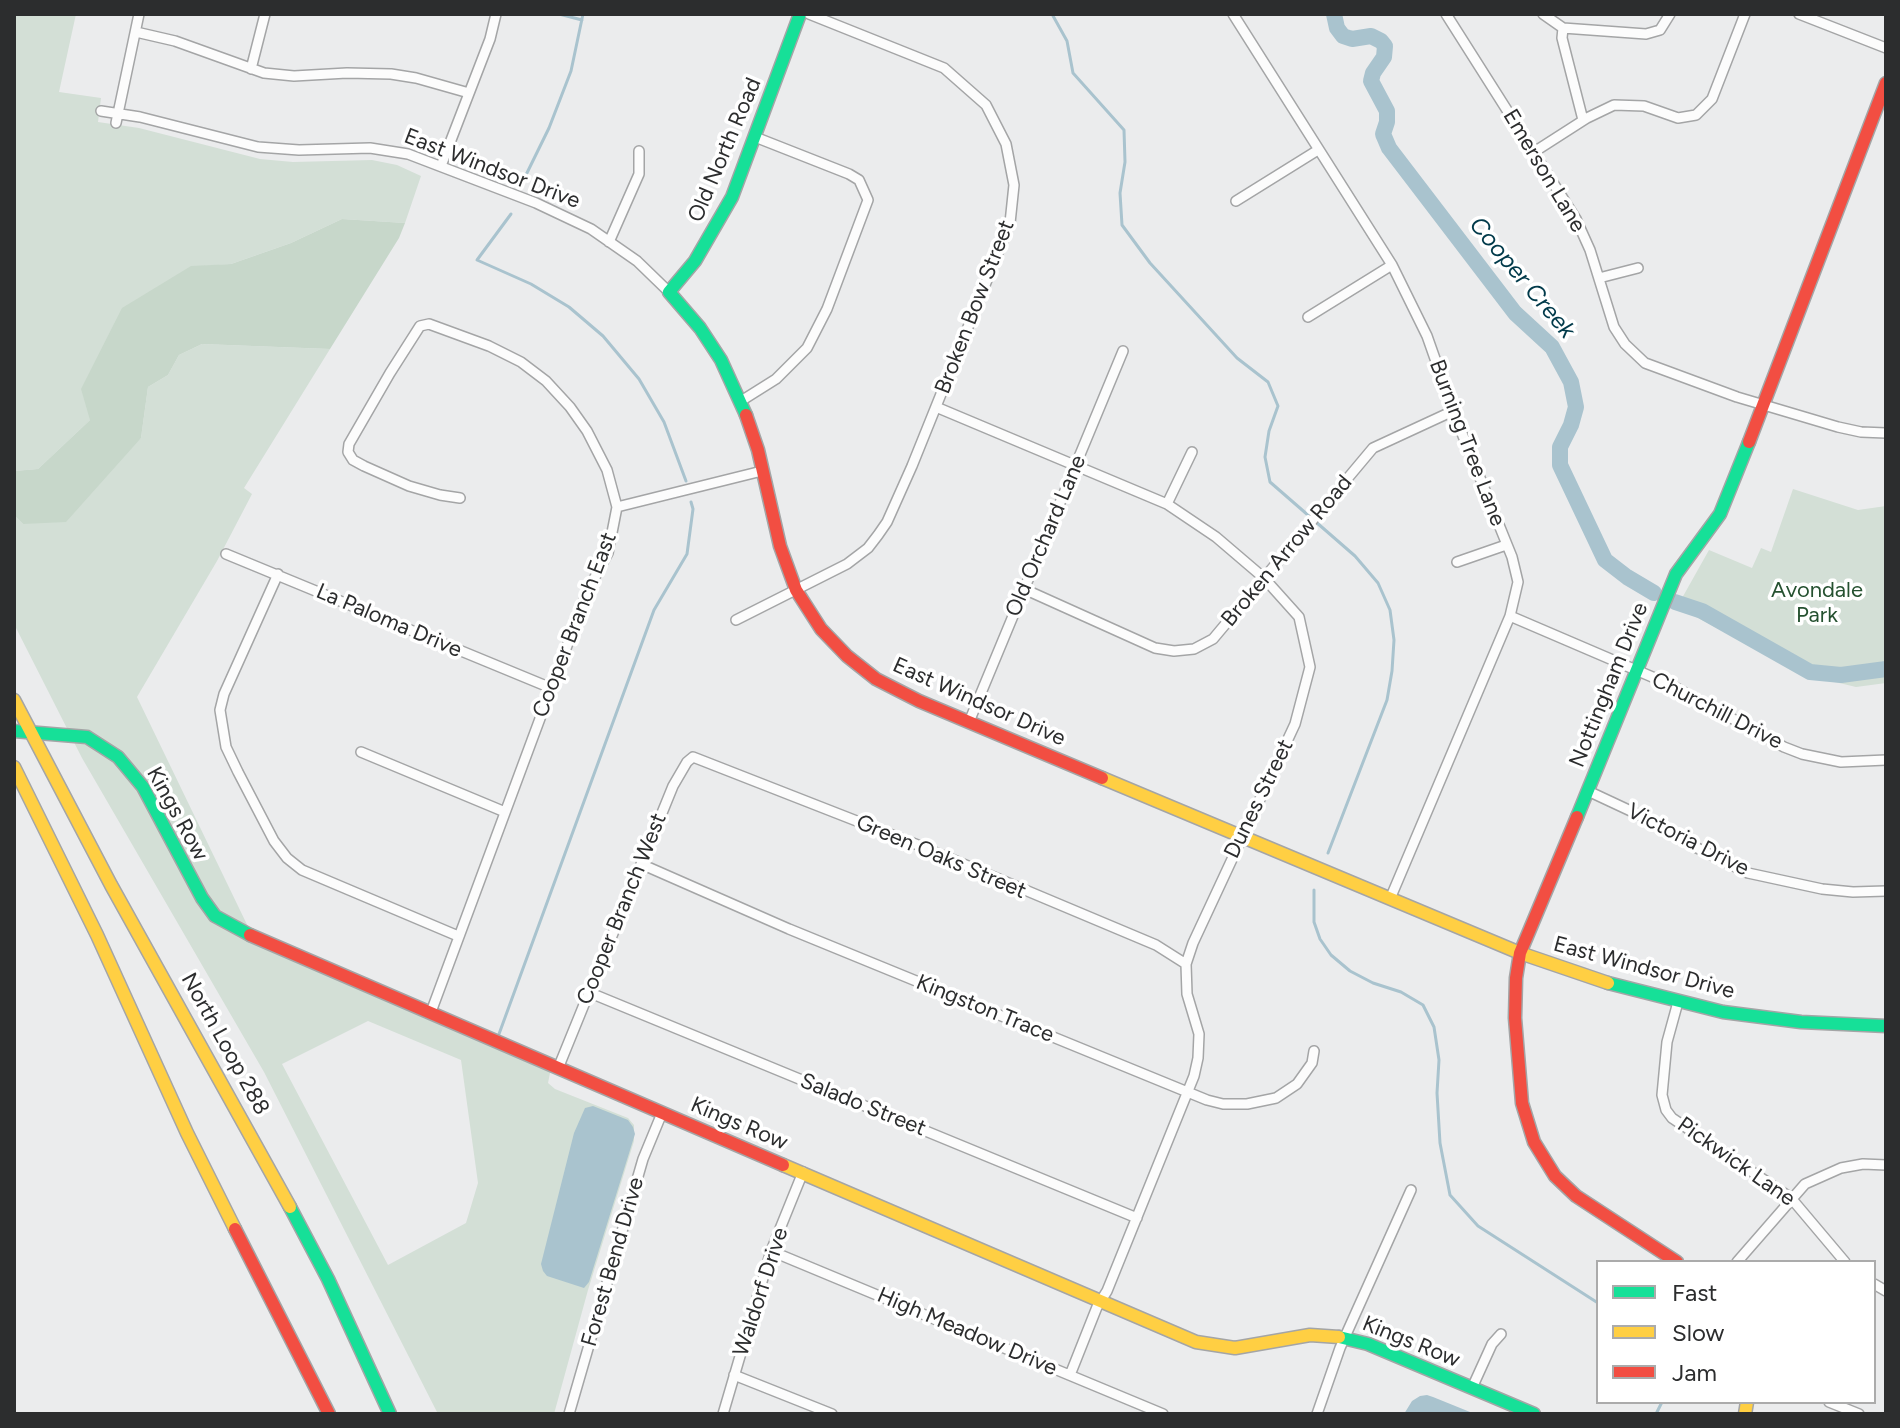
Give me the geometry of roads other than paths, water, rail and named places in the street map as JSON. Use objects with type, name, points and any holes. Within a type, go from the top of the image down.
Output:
[{"type":"main road","name":"Old North Road","points":[[669,292],[687,272],[717,226],[755,137],[800,14]]},
{"type":"main road","name":"Nottingham Drive","points":[[1674,1260],[1576,1196],[1555,1176],[1534,1142],[1522,1103],[1515,1018],[1520,953],[1676,574],[1720,514],[1886,83]]},
{"type":"main road","name":"East Windsor Drive","points":[[669,292],[707,339],[741,401],[780,546],[796,590],[821,629],[870,675],[902,693],[969,722],[1520,953],[1587,978],[1678,1002],[1801,1022],[1886,1026]]},
{"type":"main road","name":"North Loop 288","points":[[14,700],[111,885],[271,1169],[328,1279],[390,1414]]},
{"type":"main road","name":"Kings Row","points":[[14,731],[87,737],[127,765],[151,801],[191,881],[208,907],[223,921],[1187,1338],[1214,1346],[1245,1348],[1310,1335],[1346,1337],[1534,1414]]},
{"type":"main road","points":[[14,767],[97,935],[187,1133],[329,1414]]},
{"type":"street","points":[[116,123],[139,14]]},
{"type":"street","points":[[251,69],[265,14]]},
{"type":"street","points":[[441,166],[496,14]]},
{"type":"street","name":"Broken Bow Street","points":[[736,620],[847,564],[868,548],[887,522],[1010,223],[1014,185],[1006,144],[986,105],[944,68],[809,14]]},
{"type":"street","name":"Burning Tree Lane","points":[[1233,14],[1392,265],[1427,336],[1518,582],[1510,616],[1390,899]]},
{"type":"street","name":"Emerson Lane","points":[[1446,14],[1576,219],[1614,327],[1625,344],[1645,363],[1763,405],[1838,427],[1886,433]]},
{"type":"street","points":[[1543,14],[1563,28],[1646,34],[1660,30],[1670,14]]},
{"type":"street","points":[[1534,152],[1602,109],[1625,104],[1644,106],[1678,118],[1696,115],[1712,99],[1745,14]]},
{"type":"street","points":[[1799,14],[1886,48]]},
{"type":"street","points":[[1563,28],[1562,38],[1583,120]]},
{"type":"street","points":[[136,32],[175,41],[251,69],[294,76],[391,74],[469,93]]},
{"type":"street","name":"East Windsor Drive","points":[[101,111],[118,112],[258,147],[384,149],[408,154],[558,212],[637,261],[669,292]]},
{"type":"street","points":[[741,401],[776,379],[807,348],[827,309],[868,200],[859,180],[849,174],[755,137]]},
{"type":"street","points":[[1236,201],[1318,150]]},
{"type":"street","points":[[609,242],[639,174],[639,151]]},
{"type":"street","points":[[1308,317],[1392,265]]},
{"type":"street","points":[[1599,278],[1638,268]]},
{"type":"street","name":"Cooper Branch East","points":[[431,1012],[587,592],[608,553],[617,507],[607,470],[587,431],[546,381],[521,362],[489,346],[429,324],[420,326],[349,444],[348,452],[353,460],[364,466],[420,490],[460,498]]},
{"type":"street","name":"Old Orchard Lane","points":[[969,722],[1123,351]]},
{"type":"street","name":"Dunes Street","points":[[936,407],[1167,504],[1216,537],[1264,578],[1299,617],[1310,667],[1295,724],[1193,943],[1186,964],[1187,994],[1199,1034],[1198,1058],[1188,1093],[1070,1375]]},
{"type":"street","name":"Broken Arrow Road","points":[[1024,589],[1155,648],[1174,651],[1194,649],[1213,639],[1373,448],[1453,411]]},
{"type":"street","points":[[1167,504],[1192,452]]},
{"type":"street","points":[[617,507],[762,471]]},
{"type":"street","points":[[1457,562],[1506,545]]},
{"type":"street","name":"La Paloma Drive","points":[[226,554],[551,688]]},
{"type":"street","points":[[278,574],[224,694],[220,710],[221,733],[232,760],[274,841],[287,858],[302,870],[458,936]]},
{"type":"street","name":"Churchill Drive","points":[[1510,616],[1698,697],[1784,747],[1841,762],[1886,760]]},
{"type":"street","points":[[361,752],[505,812]]},
{"type":"street","name":"Cooper Branch West","points":[[559,1066],[673,786],[693,757]]},
{"type":"street","name":"Green Oaks Street","points":[[693,757],[703,758],[918,845],[1156,945],[1186,964]]},
{"type":"street","name":"Victoria Drive","points":[[1588,791],[1650,820],[1687,843],[1748,873],[1822,889],[1886,891]]},
{"type":"street","name":"Kingston Trace","points":[[641,864],[789,929],[1188,1093],[1223,1104],[1247,1104],[1276,1098],[1297,1084],[1312,1063],[1314,1051]]},
{"type":"street","name":"Salado Street","points":[[588,992],[1137,1218]]},
{"type":"street","name":"Pickwick Lane","points":[[1678,1002],[1667,1042],[1662,1095],[1666,1110],[1672,1118],[1791,1198],[1843,1260]]},
{"type":"street","name":"Forest Bend Drive","points":[[569,1414],[634,1186],[662,1113]]},
{"type":"street","points":[[1739,1260],[1805,1184],[1841,1168],[1863,1164],[1886,1165]]},
{"type":"street","name":"Waldorf Drive","points":[[723,1414],[771,1251],[803,1172]]},
{"type":"street","points":[[1317,1414],[1346,1337],[1411,1190]]},
{"type":"street","name":"High Meadow Drive","points":[[771,1251],[1163,1414]]},
{"type":"street","points":[[1472,1388],[1492,1344],[1501,1334]]},
{"type":"street","points":[[734,1375],[832,1414]]},
{"type":"street","points":[[1834,1404],[1859,1414]]},
{"type":"water","points":[[593,1106],[628,1120],[635,1134],[589,1282],[584,1288],[547,1276],[541,1264],[574,1133],[585,1108]]},
{"type":"water","points":[[1427,1395],[1475,1414],[1404,1414],[1412,1401]]},
{"type":"waterway","points":[[559,14],[582,20]]},
{"type":"waterway","points":[[523,181],[549,128],[571,71],[583,14]]},
{"type":"waterway","points":[[1052,14],[1067,41],[1073,73],[1124,130],[1125,162],[1120,193],[1122,225],[1150,263],[1237,358],[1268,382],[1278,406],[1269,431],[1265,457],[1270,482],[1355,556],[1378,583],[1390,610],[1394,640],[1387,700],[1328,853]]},
{"type":"waterway","name":"Cooper Creek","points":[[1334,14],[1337,28],[1343,36],[1352,39],[1371,36],[1385,46],[1384,57],[1371,81],[1387,111],[1383,134],[1389,148],[1515,313],[1552,347],[1571,382],[1576,407],[1560,447],[1560,465],[1605,560],[1654,593]]},
{"type":"waterway","points":[[511,214],[477,260],[531,284],[569,307],[603,336],[639,379],[664,422],[686,481]]},
{"type":"waterway","points":[[499,1034],[654,610],[687,554],[693,509],[691,502]]},
{"type":"waterway","name":"Cooper Creek","points":[[1675,602],[1702,611],[1810,672],[1841,675],[1886,669]]},
{"type":"waterway","points":[[1314,890],[1314,922],[1320,939],[1331,955],[1350,971],[1401,992],[1423,1005],[1434,1027],[1439,1060],[1440,1143],[1450,1195],[1478,1226],[1596,1302]]},
{"type":"waterway","points":[[1656,1414],[1661,1404]]},
{"type":"park label","name":"Avondale Park","points":[[1817,604]]}]
